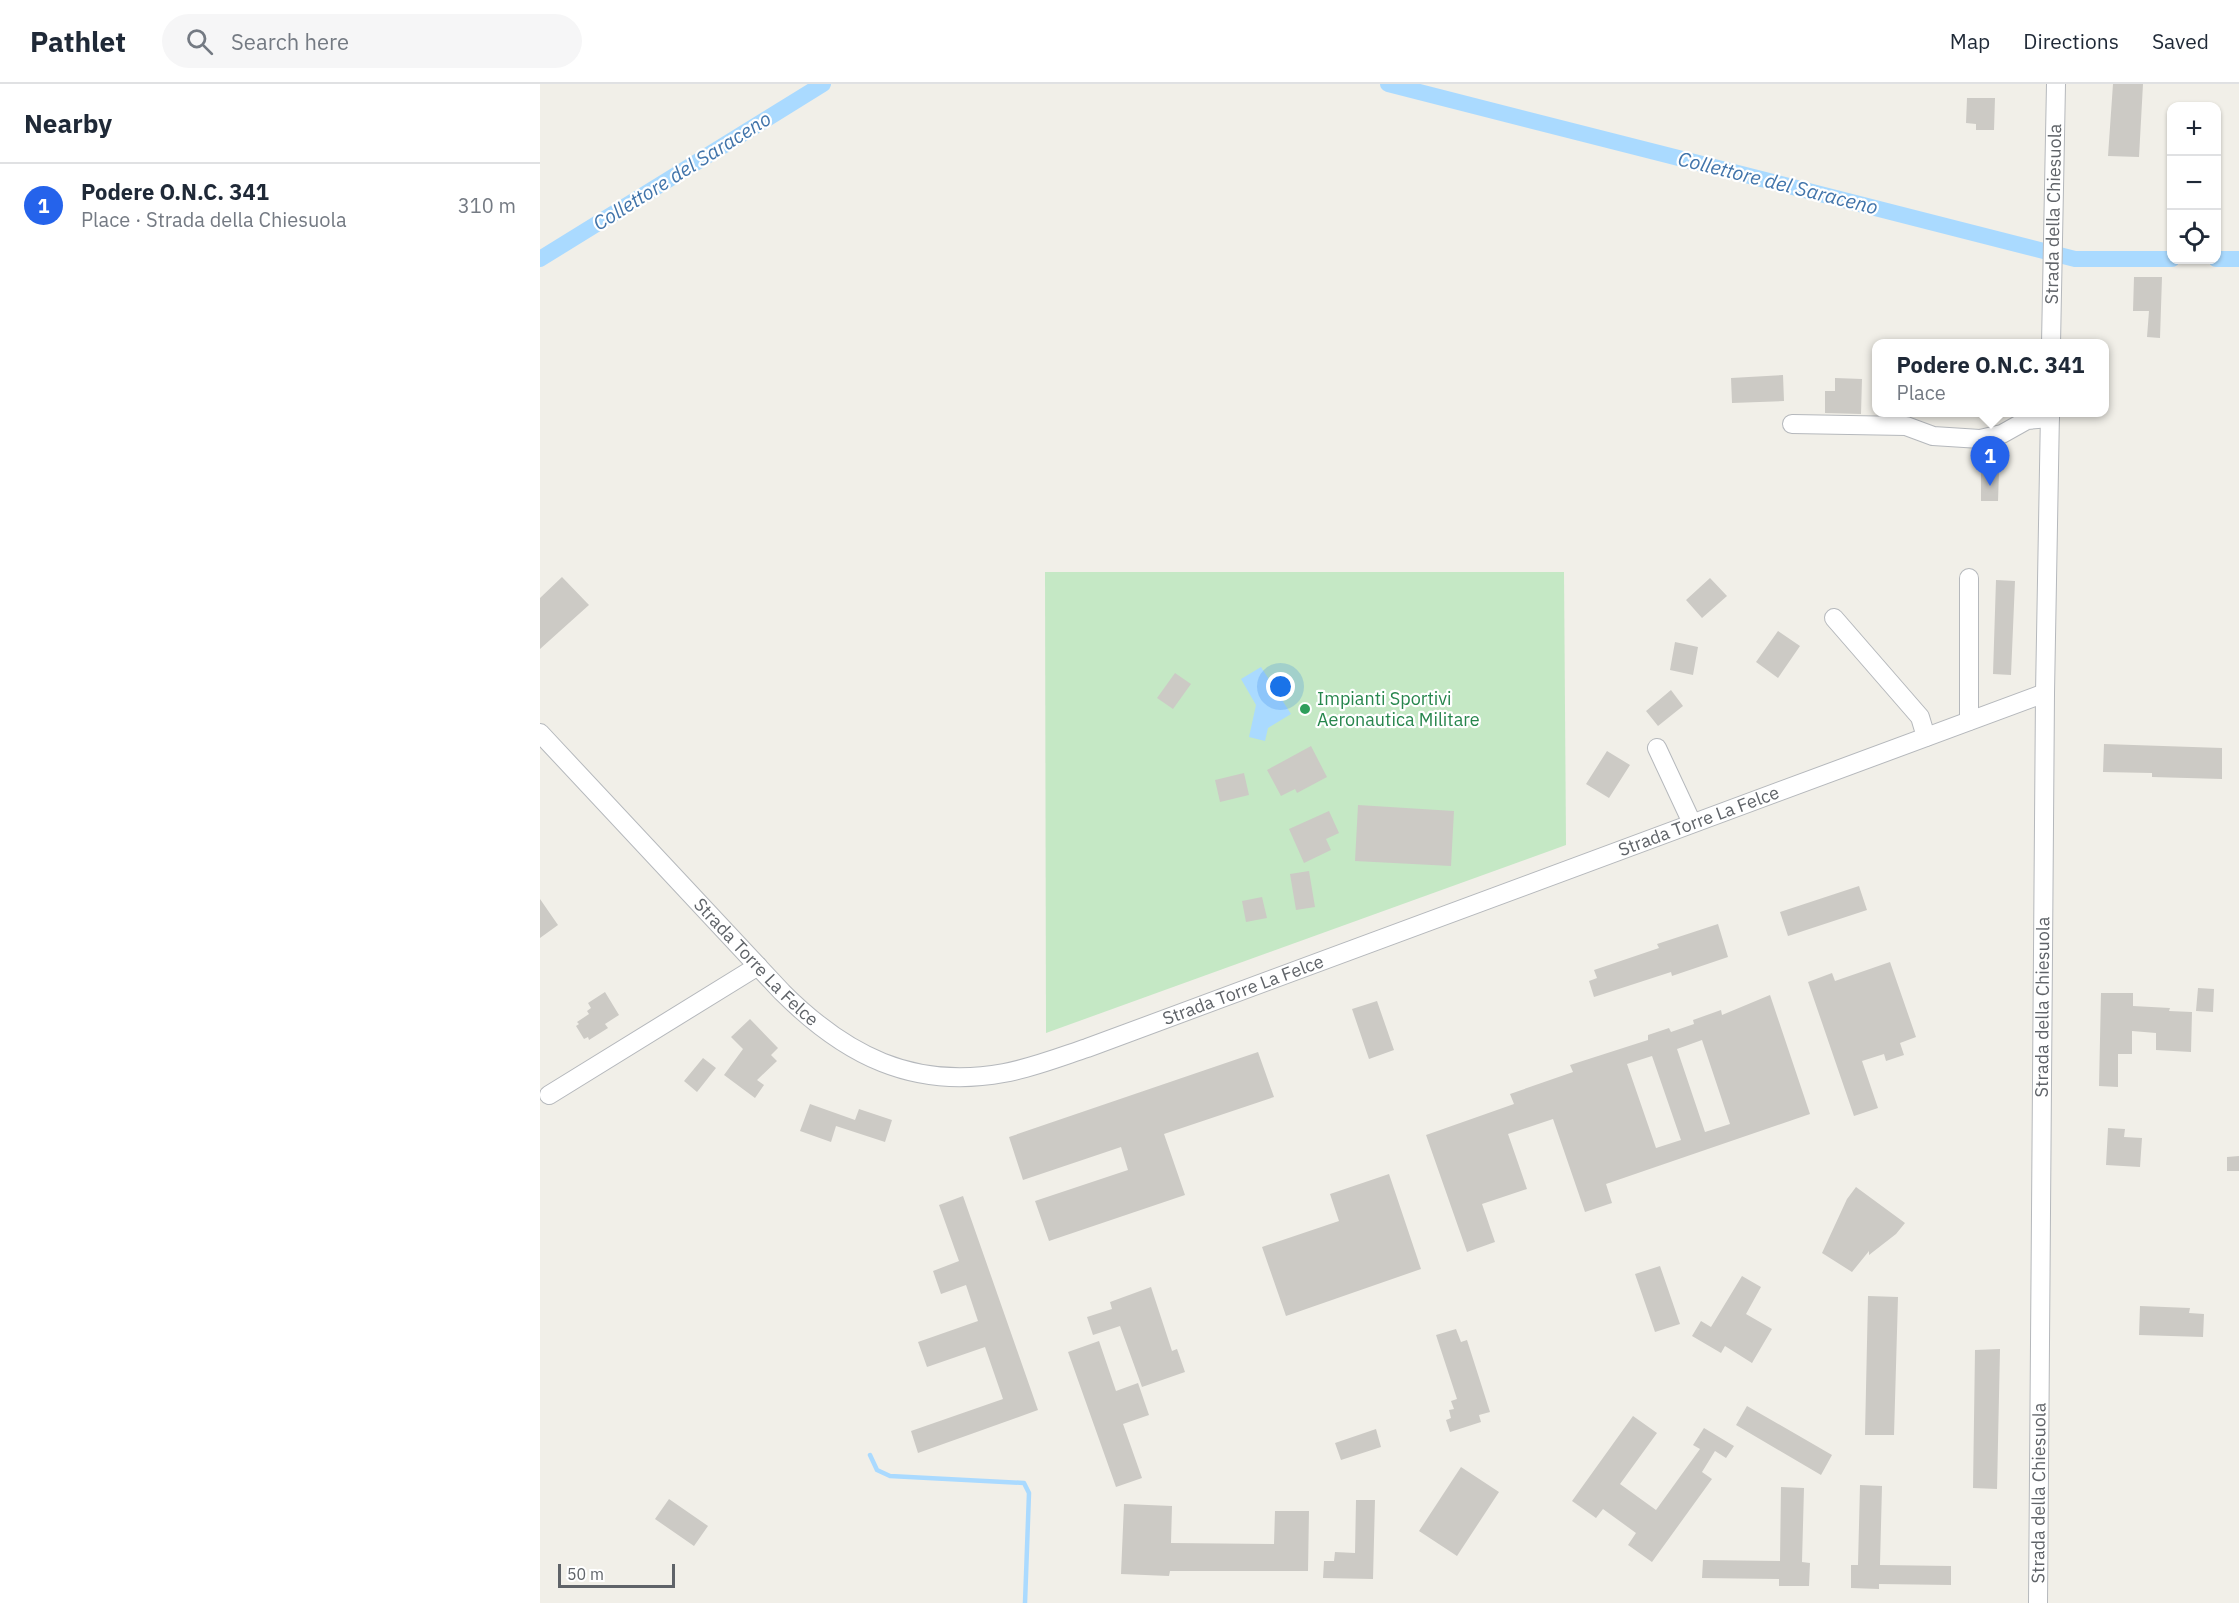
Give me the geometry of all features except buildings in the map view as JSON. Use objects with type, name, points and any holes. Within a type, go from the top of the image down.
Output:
[{"type":"street","name":"Strada della Chiesuola","points":[[2051,339],[2056,84]]},
{"type":"street","points":[[1792,424],[1906,426],[1933,436],[1980,439],[2002,434],[2027,420],[2041,417]]},
{"type":"street","name":"Strada della Chiesuola","points":[[2038,1603],[2045,693],[2050,417]]},
{"type":"street","points":[[1969,578],[1969,721]]},
{"type":"street","points":[[1834,618],[1920,717],[1926,736]]},
{"type":"street","name":"Strada Torre La Felce","points":[[540,733],[793,1003],[817,1025],[840,1041],[892,1068],[930,1076],[966,1078],[1032,1066],[1087,1048],[2045,693]]},
{"type":"street","points":[[1657,748],[1692,823]]},
{"type":"street","points":[[549,1095],[758,966]]},
{"type":"green space","name":"Impianti Sportivi Aeronautica Militare","points":[[1045,572],[1564,572],[1566,845],[1046,1033]]},
{"type":"water","points":[[1261,667],[1291,714],[1268,728],[1265,741],[1249,737],[1256,705],[1241,679]]},
{"type":"waterway","name":"Collettore del Saraceno","points":[[540,259],[823,84]]},
{"type":"waterway","name":"Collettore del Saraceno","points":[[1388,84],[2075,259],[2167,259]]},
{"type":"waterway","name":"Collettore del Saraceno","points":[[2221,259],[2239,259]]},
{"type":"waterway","points":[[870,1455],[877,1470],[890,1476],[1024,1483],[1029,1493],[1025,1603]]},
{"type":"place","name":"Podere O.N.C. 341","points":[[1990,486]]},
{"type":"place","name":"Impianti Sportivi Aeronautica Militare","points":[[1305,709]]}]
